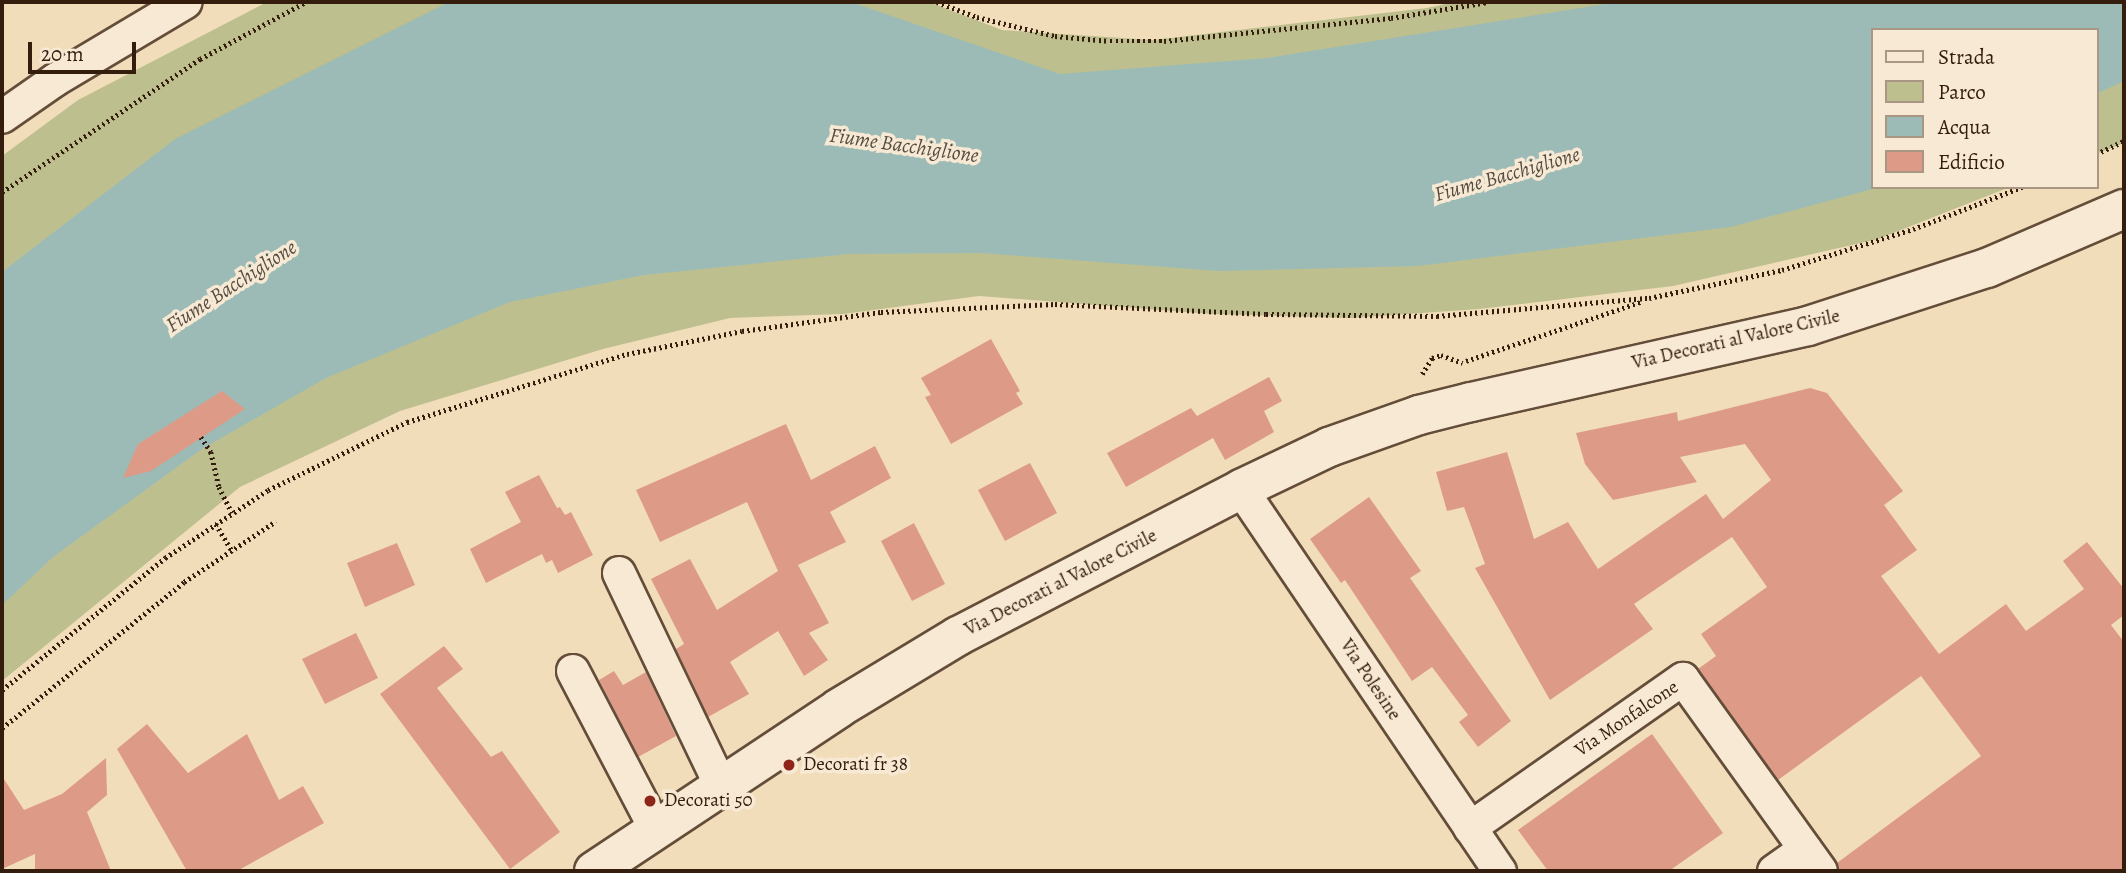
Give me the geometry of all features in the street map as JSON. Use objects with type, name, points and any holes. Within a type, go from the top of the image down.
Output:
[{"type":"street","points":[[2,117],[77,66],[186,2]]},
{"type":"street","name":"Via Decorati al Valore Civile","points":[[594,871],[839,708],[958,636],[1241,489],[1416,405],[1808,326],[1987,268],[2124,209]]},
{"type":"street","name":"Via Polesine","points":[[1241,489],[1500,871]]},
{"type":"street","points":[[619,573],[721,786]]},
{"type":"street","points":[[573,671],[656,830]]},
{"type":"street","name":"Via Monfalcone","points":[[1470,828],[1683,680],[1813,860],[1774,871]]},
{"type":"path","points":[[2,192],[200,59],[306,2]]},
{"type":"path","points":[[937,2],[977,17],[1055,36],[1110,41],[1164,41],[1377,20],[1489,2]]},
{"type":"path","points":[[2098,153],[2124,141]]},
{"type":"path","points":[[2,690],[164,558],[268,490],[407,422],[627,354],[742,331],[881,312],[1055,304],[1266,314],[1437,316],[1649,298],[1782,270],[1913,229],[2017,189]]},
{"type":"path","points":[[1452,366],[1649,298]]},
{"type":"path","points":[[1416,405],[1432,358],[1441,355],[1463,363]]},
{"type":"path","points":[[201,437],[211,452],[219,487],[232,513]]},
{"type":"path","points":[[2,727],[184,582],[276,521]]},
{"type":"path","points":[[216,524],[233,551]]},
{"type":"green space","points":[[267,2],[929,2],[1002,30],[1153,40],[1427,8],[1455,2],[2124,2],[2124,143],[2098,153],[2098,28],[1870,28],[1870,189],[2005,189],[1878,239],[1673,286],[1479,309],[1351,318],[1211,314],[979,296],[843,314],[730,318],[603,349],[400,411],[240,487],[2,681],[2,156],[78,100]]},
{"type":"water","name":"Fiume Bacchiglione","points":[[449,2],[851,2],[1060,74],[1267,58],[1618,2],[2124,2],[2124,81],[2098,93],[2098,28],[1870,28],[1870,189],[1873,189],[1731,227],[1418,266],[1218,271],[980,253],[848,254],[644,275],[510,302],[326,378],[202,449],[53,557],[2,605],[2,272],[175,139]]},
{"type":"building","points":[[991,339],[1020,391],[1016,393],[1023,404],[951,444],[925,397],[931,395],[921,378]]},
{"type":"building","points":[[1269,377],[1282,401],[1264,411],[1274,432],[1225,460],[1213,438],[1126,487],[1107,453],[1191,408],[1197,416]]},
{"type":"building","points":[[1810,388],[1827,393],[1903,491],[1884,505],[1917,550],[1881,576],[1939,654],[2006,604],[2026,631],[2084,589],[2063,561],[2087,542],[2124,589],[2124,615],[2111,625],[2124,642],[2124,871],[1839,871],[1837,863],[1981,756],[1921,676],[1778,780],[1698,669],[1716,656],[1701,634],[1767,587],[1732,537],[1634,604],[1653,629],[1550,700],[1475,568],[1485,564],[1464,507],[1447,511],[1436,472],[1507,452],[1534,539],[1568,522],[1598,569],[1706,494],[1723,519],[1771,480],[1745,444],[1680,457],[1697,482],[1613,500],[1585,464],[1576,433],[1677,412],[1678,421]]},
{"type":"building","points":[[222,391],[245,409],[151,471],[123,478],[138,444]]},
{"type":"building","points":[[786,424],[811,480],[875,446],[891,478],[830,512],[846,542],[798,565],[829,623],[809,633],[828,660],[804,676],[778,631],[730,662],[749,694],[708,717],[676,649],[684,644],[651,579],[690,559],[717,610],[778,571],[747,502],[660,542],[636,490]]},
{"type":"building","points":[[1030,463],[1057,513],[1005,541],[978,490]]},
{"type":"building","points":[[539,475],[557,508],[560,507],[565,515],[571,512],[593,555],[558,573],[552,560],[546,563],[542,554],[486,583],[470,549],[521,522],[505,492]]},
{"type":"building","points":[[1369,497],[1421,571],[1410,578],[1511,721],[1478,747],[1459,722],[1468,715],[1432,667],[1412,681],[1345,580],[1341,583],[1310,539]]},
{"type":"building","points":[[914,523],[945,584],[912,601],[881,541]]},
{"type":"building","points":[[397,543],[415,585],[365,607],[347,563]]},
{"type":"building","points":[[356,633],[378,678],[325,704],[302,659]]},
{"type":"building","points":[[444,646],[463,669],[437,688],[491,757],[502,751],[560,832],[510,869],[380,694]]},
{"type":"building","points":[[614,671],[623,685],[646,672],[676,736],[638,757],[599,680]]},
{"type":"building","points":[[147,724],[188,773],[247,734],[279,800],[303,786],[324,823],[237,871],[187,871],[117,749]]},
{"type":"building","points":[[1652,734],[1723,833],[1669,871],[1548,871],[1518,830]]},
{"type":"building","points":[[106,758],[107,795],[87,812],[111,871],[35,871],[35,854],[2,869],[2,776],[24,810],[62,794]]},
{"type":"place","name":"Decorati fr 38","points":[[789,765]]},
{"type":"place","name":"Decorati 50","points":[[650,801]]}]
